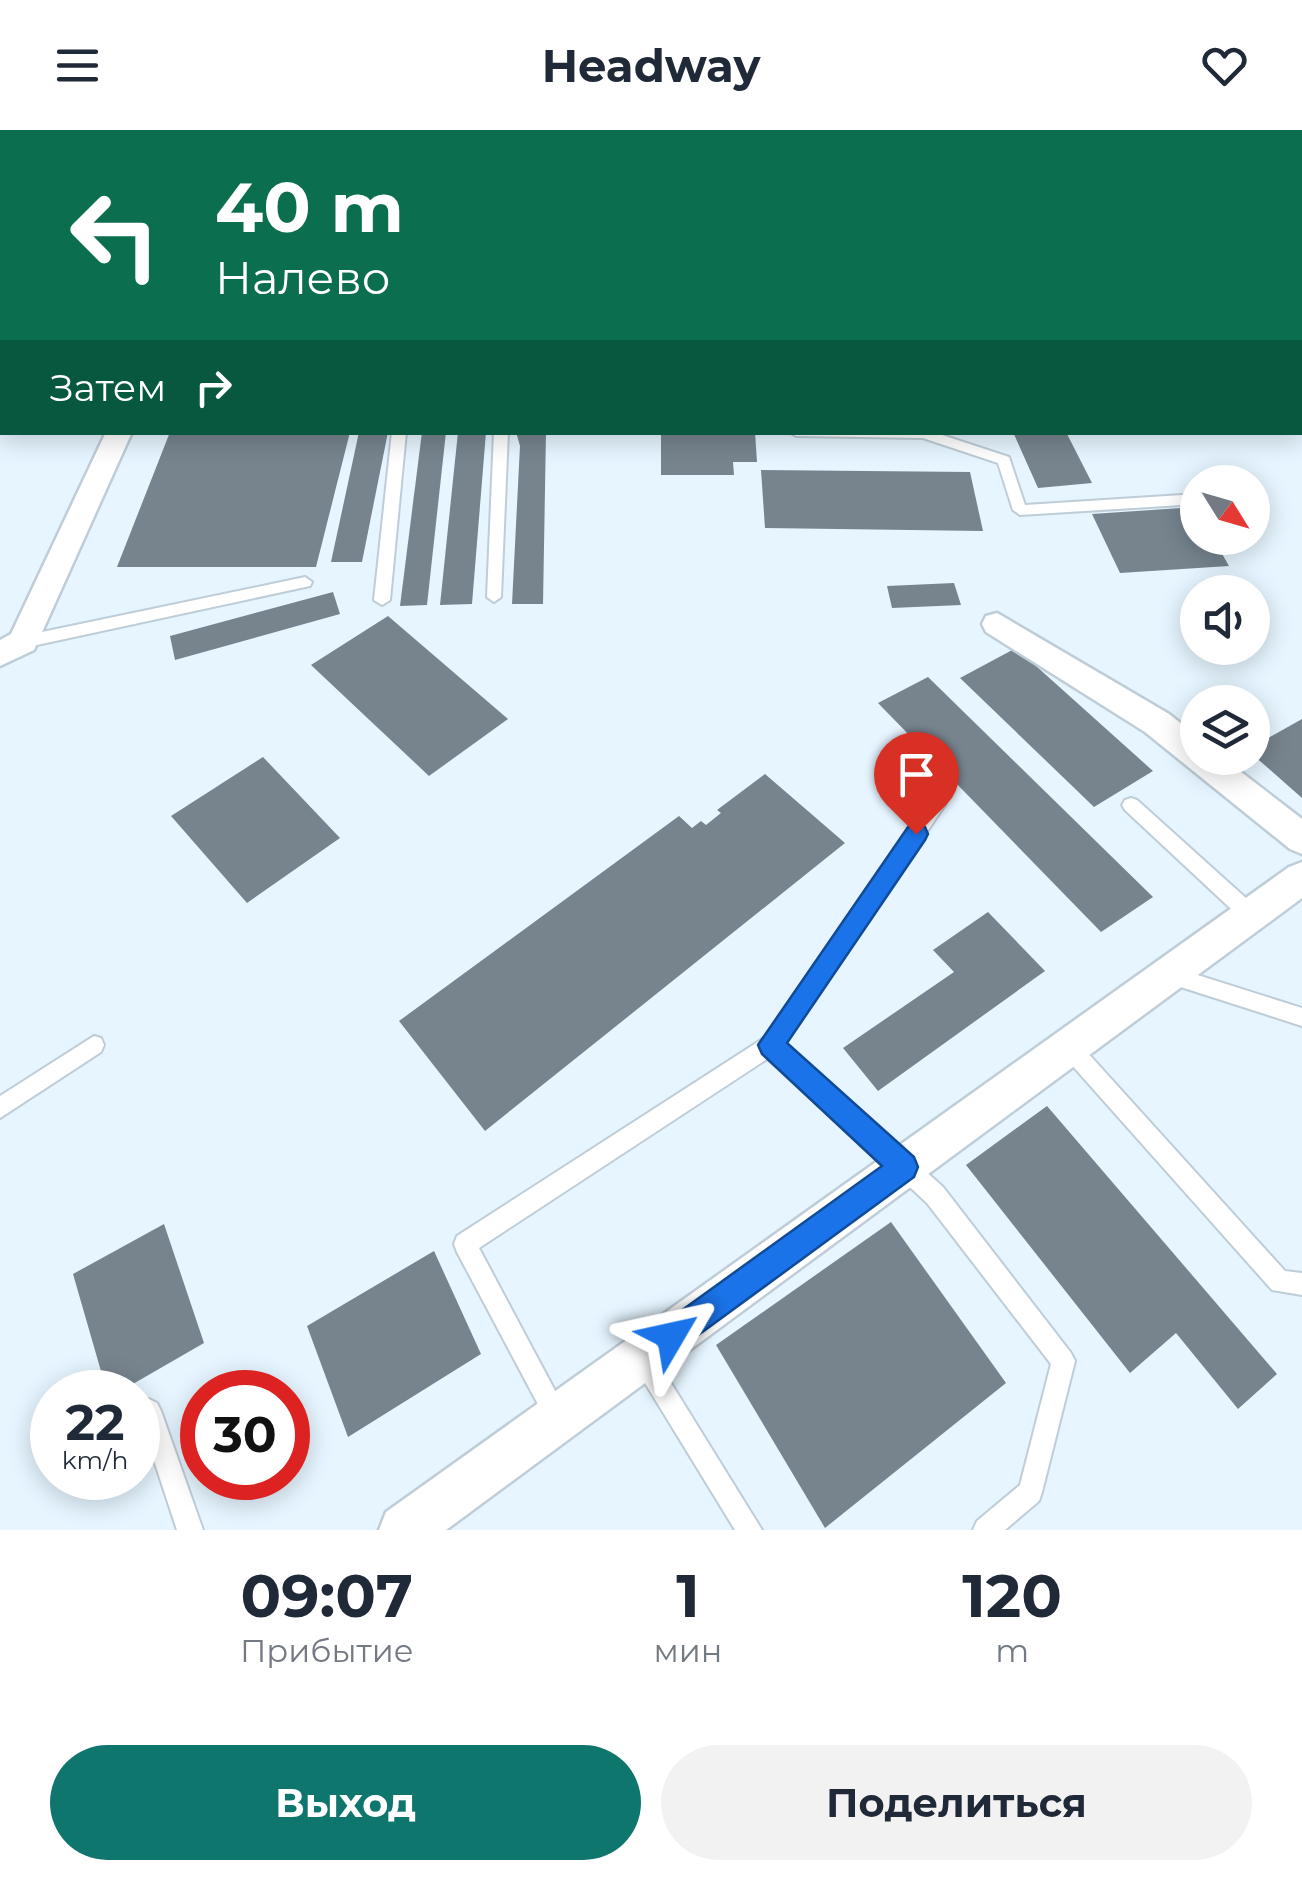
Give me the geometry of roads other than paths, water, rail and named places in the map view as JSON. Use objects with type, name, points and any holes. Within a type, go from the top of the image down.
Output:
[{"type":"street","points":[[12,648],[118,435]]},
{"type":"street","points":[[997,624],[1180,741]]},
{"type":"street","points":[[1223,775],[1302,839]]},
{"type":"street","points":[[404,1530],[1302,878]]},
{"type":"lane","points":[[382,600],[399,435]]},
{"type":"lane","points":[[494,598],[502,435]]},
{"type":"lane","points":[[927,435],[1004,460],[1020,510],[1180,500]]},
{"type":"lane","points":[[12,648],[305,582]]},
{"type":"lane","points":[[558,1418],[465,1244],[771,1045],[937,803]]},
{"type":"lane","points":[[1131,806],[1251,915]]},
{"type":"lane","points":[[1168,974],[1302,1017]]},
{"type":"lane","points":[[771,1045],[934,1195],[1064,1360],[1030,1492],[986,1530]]},
{"type":"lane","points":[[0,1108],[94,1046]]},
{"type":"lane","points":[[1069,1047],[1280,1282],[1302,1284]]},
{"type":"lane","points":[[642,1357],[748,1530]]},
{"type":"lane","points":[[160,1444],[190,1530]]}]
